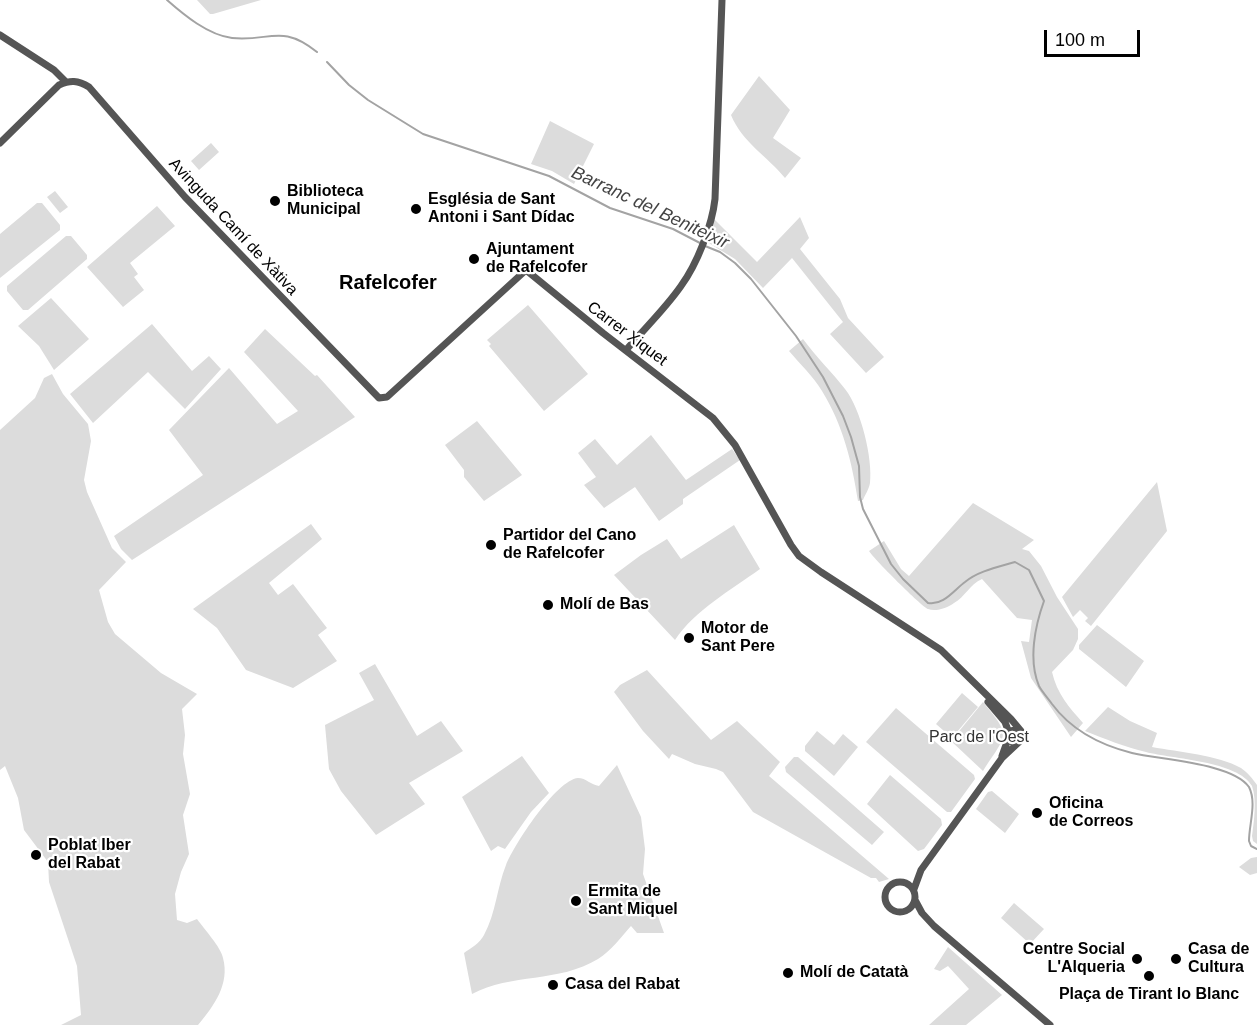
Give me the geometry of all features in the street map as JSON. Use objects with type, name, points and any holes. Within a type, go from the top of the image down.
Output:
[{"type":"street","points":[[626,350],[680,288],[705,238],[713,213],[722,0]]},
{"type":"street","points":[[0,35],[54,70],[66,82],[55,88],[0,143]]},
{"type":"street","name":"Avinguda Camí de Xàtiva","points":[[66,82],[83,83],[95,93],[180,192],[380,398],[387,397],[526,270]]},
{"type":"street","name":"Carrer Xiquet","points":[[526,270],[713,418],[735,445],[799,556],[941,650],[982,692]]},
{"type":"street","points":[[982,692],[1011,719],[1023,736],[1002,758],[921,870],[914,889],[915,900],[922,913],[934,926],[1050,1025]]},
{"type":"street","points":[[982,692],[1005,722],[1012,742],[1018,742]]},
{"type":"street","points":[[1002,758],[1009,735],[1014,729],[1021,731]]},
{"type":"street","points":[[904,882],[921,870]]},
{"type":"street","points":[[914,889],[904,882],[898,881],[890,885],[885,892],[885,900],[889,908],[896,912],[909,910],[934,926]]},
{"type":"street","points":[[909,910],[915,900]]},
{"type":"green space","points":[[197,0],[261,0],[210,14]]},
{"type":"green space","points":[[759,76],[790,110],[773,138],[801,158],[785,178],[748,141],[731,115]]},
{"type":"green space","points":[[550,121],[594,144],[574,184],[552,171],[531,164]]},
{"type":"green space","points":[[211,143],[219,152],[199,170],[191,161]]},
{"type":"green space","points":[[55,191],[68,207],[60,213],[47,197]]},
{"type":"green space","points":[[37,203],[42,203],[60,225],[60,230],[0,278],[0,234]]},
{"type":"green space","points":[[157,206],[175,226],[130,263],[138,274],[134,277],[144,290],[123,307],[87,267]]},
{"type":"green space","points":[[800,217],[809,238],[800,249],[840,299],[848,318],[884,357],[866,373],[830,334],[843,322],[792,258],[763,288],[735,259],[707,242],[714,219],[757,262]]},
{"type":"green space","points":[[66,236],[71,236],[87,255],[87,259],[28,310],[23,310],[7,291],[7,286]]},
{"type":"green space","points":[[51,298],[89,339],[54,370],[39,346],[18,326]]},
{"type":"green space","points":[[528,305],[588,374],[544,411],[489,346],[491,344],[487,340]]},
{"type":"green space","points":[[152,324],[192,371],[209,356],[221,369],[185,409],[148,372],[93,423],[70,394]]},
{"type":"green space","points":[[265,329],[315,376],[317,375],[355,417],[132,560],[121,549],[114,536],[203,475],[169,430],[229,368],[277,424],[298,411],[244,352]]},
{"type":"green space","points":[[803,339],[845,389],[861,421],[870,461],[869,485],[863,500],[858,501],[846,444],[836,417],[815,380],[789,351]]},
{"type":"green space","points":[[52,374],[63,394],[88,424],[91,441],[84,480],[87,492],[112,548],[126,562],[99,590],[108,622],[115,634],[161,673],[197,694],[182,709],[185,735],[183,754],[190,794],[183,815],[189,854],[175,894],[177,920],[187,923],[197,919],[219,949],[225,968],[219,994],[198,1025],[61,1025],[81,1015],[77,966],[49,882],[48,862],[24,830],[18,798],[5,766],[0,770],[0,430],[35,398],[44,378]]},
{"type":"green space","points":[[477,421],[522,475],[484,501],[464,477],[464,470],[445,445]]},
{"type":"green space","points":[[651,435],[686,480],[732,449],[740,460],[683,499],[683,504],[659,521],[635,487],[604,508],[584,485],[596,477],[578,453],[595,439],[617,465]]},
{"type":"green space","points":[[1157,482],[1167,531],[1091,626],[1085,621],[1088,618],[1080,610],[1073,617],[1062,597]]},
{"type":"green space","points":[[973,503],[1034,540],[1022,549],[1029,551],[1041,566],[1057,597],[1078,629],[1078,639],[1073,650],[1052,672],[1060,694],[1083,723],[1071,737],[1031,678],[1021,641],[1029,642],[1032,620],[1017,618],[982,579],[951,605],[938,610],[928,609],[869,551],[884,541],[901,569],[909,576]]},
{"type":"green space","points":[[311,524],[322,539],[269,583],[278,595],[293,584],[327,628],[318,635],[337,661],[293,688],[246,670],[217,628],[193,609]]},
{"type":"green space","points":[[734,525],[760,569],[703,610],[675,640],[614,575],[667,539],[681,559]]},
{"type":"green space","points":[[1097,625],[1144,661],[1126,687],[1079,649],[1079,645]]},
{"type":"green space","points":[[375,664],[417,736],[441,721],[463,751],[409,783],[425,804],[376,835],[341,791],[329,769],[325,725],[374,700],[359,673]]},
{"type":"green space","points":[[647,670],[711,740],[737,721],[780,762],[769,776],[889,879],[879,882],[876,878],[871,878],[753,812],[723,772],[672,754],[669,759],[643,731],[614,692],[620,685]]},
{"type":"green space","points":[[962,693],[978,707],[952,738],[936,724]]},
{"type":"green space","name":"Parc de l'Oest","points":[[983,702],[999,722],[1003,736],[983,771],[951,741]]},
{"type":"green space","points":[[1108,707],[1130,721],[1157,733],[1152,747],[1210,757],[1241,768],[1252,778],[1257,785],[1257,844],[1253,841],[1252,836],[1255,811],[1254,792],[1252,786],[1244,778],[1219,766],[1138,750],[1085,731]]},
{"type":"green space","points":[[896,708],[974,775],[975,779],[951,812],[947,812],[866,742]]},
{"type":"green space","points":[[817,731],[834,745],[843,734],[858,747],[834,776],[805,751],[805,746]]},
{"type":"green space","points":[[522,756],[549,793],[531,812],[505,849],[498,846],[491,851],[462,797]]},
{"type":"green space","points":[[794,757],[798,757],[884,832],[872,845],[786,772],[785,767]]},
{"type":"green space","points":[[617,765],[641,817],[645,849],[643,874],[664,933],[637,933],[631,926],[607,952],[583,967],[503,983],[472,994],[464,953],[478,943],[484,935],[506,865],[518,843],[548,801],[569,781],[581,778],[599,786]]},
{"type":"green space","points":[[890,775],[941,819],[942,825],[924,849],[918,851],[867,804]]},
{"type":"green space","points":[[992,791],[1019,814],[1005,833],[976,809],[988,792]]},
{"type":"green space","points":[[1257,857],[1257,873],[1250,875],[1239,867],[1251,858]]},
{"type":"green space","points":[[1014,903],[1044,929],[1030,944],[1001,918]]},
{"type":"green space","points":[[948,947],[1002,995],[966,1025],[929,1025],[969,989],[948,966],[940,971],[934,969]]},
{"type":"waterway","name":"Barranc del Beniteixir","points":[[167,0],[197,24],[214,33],[245,39],[284,36],[305,43],[317,52]]},
{"type":"waterway","name":"Barranc del Beniteixir","points":[[327,62],[349,85],[368,100],[423,134],[549,176],[610,208],[673,229],[700,243]]},
{"type":"waterway","name":"Barranc del Beniteixir","points":[[705,246],[720,252],[751,279],[796,336],[823,377],[851,437],[859,466],[860,497],[863,509],[891,564],[903,579],[928,603],[933,603],[943,600],[970,578],[989,570],[1015,562],[1029,570],[1044,601],[1034,643],[1036,676],[1040,688],[1060,714],[1088,736],[1109,746],[1132,753],[1212,768],[1240,779],[1249,787],[1251,793],[1253,807],[1249,841],[1251,846],[1257,849]]},
{"type":"place","name":"Biblioteca Municipal","points":[[275,201]]},
{"type":"place","name":"Església de Sant Antoni i Sant Dídac","points":[[416,209]]},
{"type":"place","name":"Ajuntament de Rafelcofer","points":[[474,259]]},
{"type":"place","name":"Partidor del Cano de Rafelcofer","points":[[491,545]]},
{"type":"place","name":"Molí de Bas","points":[[548,605]]},
{"type":"place","name":"Motor de Sant Pere","points":[[689,638]]},
{"type":"place","name":"Oficina de Correos","points":[[1037,813]]},
{"type":"place","name":"Poblat Iber del Rabat","points":[[36,855]]},
{"type":"place","name":"Ermita de Sant Miquel","points":[[576,901]]},
{"type":"place","name":"Centre Social L'Alqueria","points":[[1137,959]]},
{"type":"place","name":"Casa de Cultura","points":[[1176,959]]},
{"type":"place","name":"Molí de Catatà","points":[[788,973]]},
{"type":"place","name":"Plaça de Tirant lo Blanc","points":[[1149,976]]},
{"type":"place","name":"Casa del Rabat","points":[[553,985]]},
{"type":"district","name":"Rafelcofer","points":[[388,283]]}]
